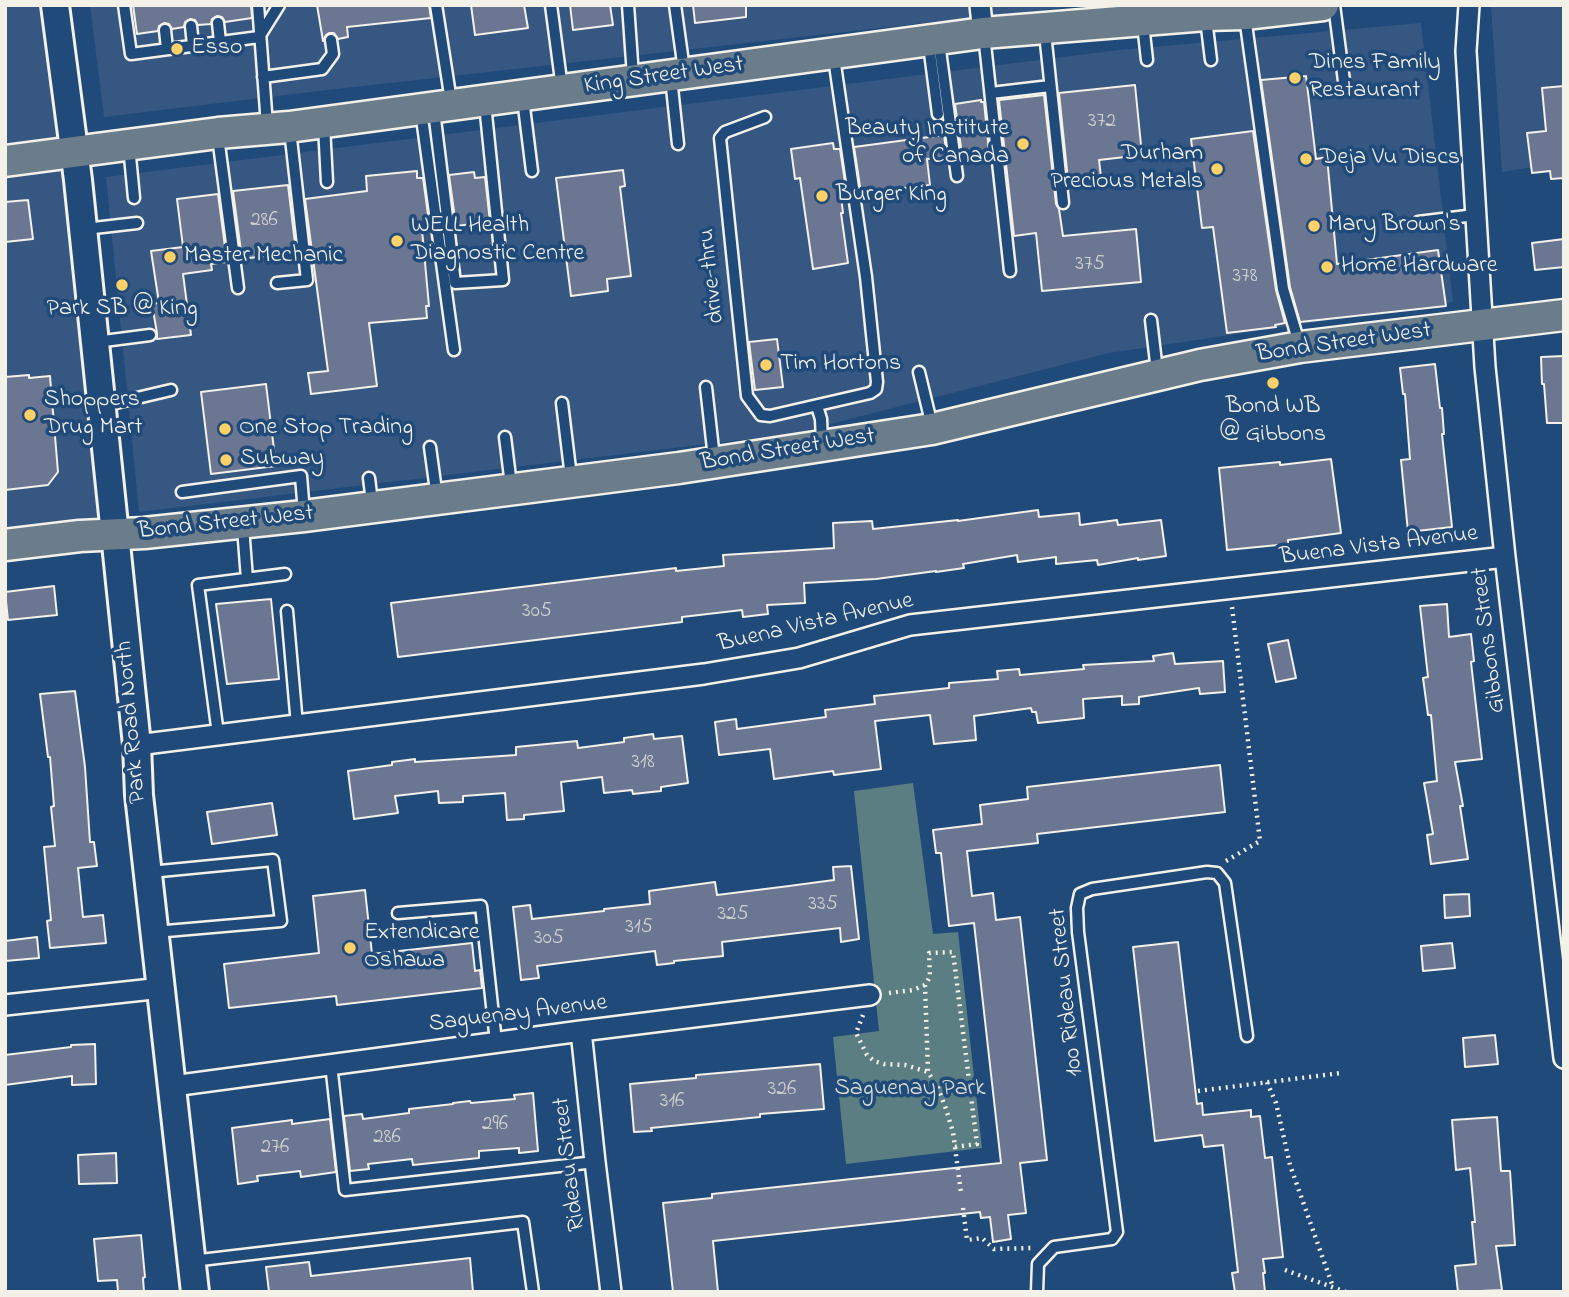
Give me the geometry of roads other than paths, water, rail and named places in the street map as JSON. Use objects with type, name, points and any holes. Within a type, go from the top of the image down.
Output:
[{"type":"main road","name":"Park Road North","points":[[55,5],[83,229],[137,745],[139,795],[195,1292]]},
{"type":"main road","name":"King Street West","points":[[5,161],[218,133],[278,128],[934,40],[982,19],[1045,29],[1245,14],[1310,6]]},
{"type":"main road","name":"Bond Street West","points":[[5,545],[304,516],[371,492],[437,498],[715,462],[932,429],[1200,365],[1300,347],[1564,315]]},
{"type":"street","name":"Gibbons Street","points":[[1469,5],[1466,51],[1482,325],[1505,557],[1558,952],[1564,1058]]},
{"type":"street","name":"Buena Vista Avenue","points":[[137,745],[704,674],[799,658],[910,625],[1505,557]]},
{"type":"street","points":[[5,1005],[162,988]]},
{"type":"street","name":"Saguenay Avenue","points":[[173,1086],[870,995]]},
{"type":"street","name":"Rideau Street","points":[[581,1031],[611,1292]]},
{"type":"lane","points":[[124,5],[131,54],[259,37]]},
{"type":"lane","points":[[258,5],[263,77],[278,128],[307,280],[277,284]]},
{"type":"lane","points":[[259,37],[279,5]]},
{"type":"lane","points":[[436,5],[436,107],[454,349]]},
{"type":"lane","points":[[551,5],[562,90]]},
{"type":"lane","points":[[628,5],[634,80]]},
{"type":"lane","points":[[675,5],[678,144]]},
{"type":"lane","points":[[1334,5],[1344,81]]},
{"type":"lane","points":[[1245,14],[1283,289],[1300,347]]},
{"type":"lane","points":[[1206,15],[1211,60]]},
{"type":"lane","points":[[982,19],[1010,271]]},
{"type":"lane","points":[[1143,20],[1147,60]]},
{"type":"lane","points":[[218,23],[220,42]]},
{"type":"lane","points":[[191,26],[193,45]]},
{"type":"lane","points":[[1045,29],[1063,203]]},
{"type":"lane","points":[[165,30],[167,49]]},
{"type":"lane","points":[[263,77],[322,69],[333,54],[331,40]]},
{"type":"lane","points":[[934,40],[938,114]]},
{"type":"lane","points":[[934,40],[957,176]]},
{"type":"lane","points":[[822,446],[821,419],[817,405],[870,393],[876,389],[877,382],[866,277],[833,54]]},
{"type":"lane","points":[[991,93],[1050,86]]},
{"type":"lane","points":[[523,96],[532,172]]},
{"type":"lane","points":[[436,107],[455,283],[503,280],[485,100]]},
{"type":"lane","name":"drive-thru","points":[[765,117],[724,132],[720,138],[747,396],[761,415],[769,416],[817,405]]},
{"type":"lane","points":[[324,122],[327,182]]},
{"type":"lane","points":[[218,133],[238,288]]},
{"type":"lane","points":[[129,145],[134,198]]},
{"type":"lane","points":[[1418,222],[1475,215]]},
{"type":"lane","points":[[83,229],[137,223]]},
{"type":"lane","points":[[1151,320],[1157,375]]},
{"type":"lane","points":[[95,342],[150,335]]},
{"type":"lane","points":[[919,372],[932,429]]},
{"type":"lane","points":[[706,387],[715,462]]},
{"type":"lane","points":[[102,406],[171,390]]},
{"type":"lane","points":[[562,403],[572,481]]},
{"type":"lane","points":[[505,437],[512,489]]},
{"type":"lane","points":[[430,447],[437,498]]},
{"type":"lane","points":[[182,492],[301,476],[304,516]]},
{"type":"lane","points":[[242,523],[247,579]]},
{"type":"lane","points":[[218,734],[198,585],[285,574]]},
{"type":"lane","points":[[287,611],[296,725]]},
{"type":"lane","points":[[148,872],[273,860],[281,921],[155,932]]},
{"type":"lane","name":"100 Rideau Street","points":[[1037,1292],[1038,1264],[1054,1247],[1112,1239],[1117,1233],[1078,932],[1077,908],[1080,894],[1092,889],[1207,872],[1217,873],[1225,883],[1247,1036]]},
{"type":"lane","points":[[398,913],[481,906],[496,1042]]},
{"type":"lane","points":[[331,1065],[345,1190],[595,1162]]},
{"type":"lane","points":[[191,1261],[523,1222],[533,1292]]},
{"type":"place","name":"Esso","points":[[177,49]]},
{"type":"place","name":"Dines Family Restaurant","points":[[1295,78]]},
{"type":"place","name":"Beauty Institute of Canada","points":[[1023,144]]},
{"type":"place","name":"Deja Vu Discs","points":[[1306,159]]},
{"type":"place","name":"Durham Precious Metals","points":[[1217,169]]},
{"type":"place","name":"Burger King","points":[[822,196]]},
{"type":"place","name":"Mary Brown's","points":[[1314,226]]},
{"type":"place","name":"WELL Health Diagnostic Centre","points":[[397,241]]},
{"type":"place","name":"Master Mechanic","points":[[170,257]]},
{"type":"place","name":"Home Hardware","points":[[1327,267]]},
{"type":"place","name":"Park SB @ King","points":[[122,285]]},
{"type":"place","name":"Tim Hortons","points":[[766,365]]},
{"type":"place","name":"Bond WB @ Gibbons","points":[[1273,383]]},
{"type":"place","name":"Shoppers Drug Mart","points":[[30,415]]},
{"type":"place","name":"One Stop Trading","points":[[225,429]]},
{"type":"place","name":"Subway","points":[[226,460]]},
{"type":"place","name":"Extendicare Oshawa","points":[[350,948]]},
{"type":"park label","name":"Saguenay Park","points":[[910,1090]]}]
